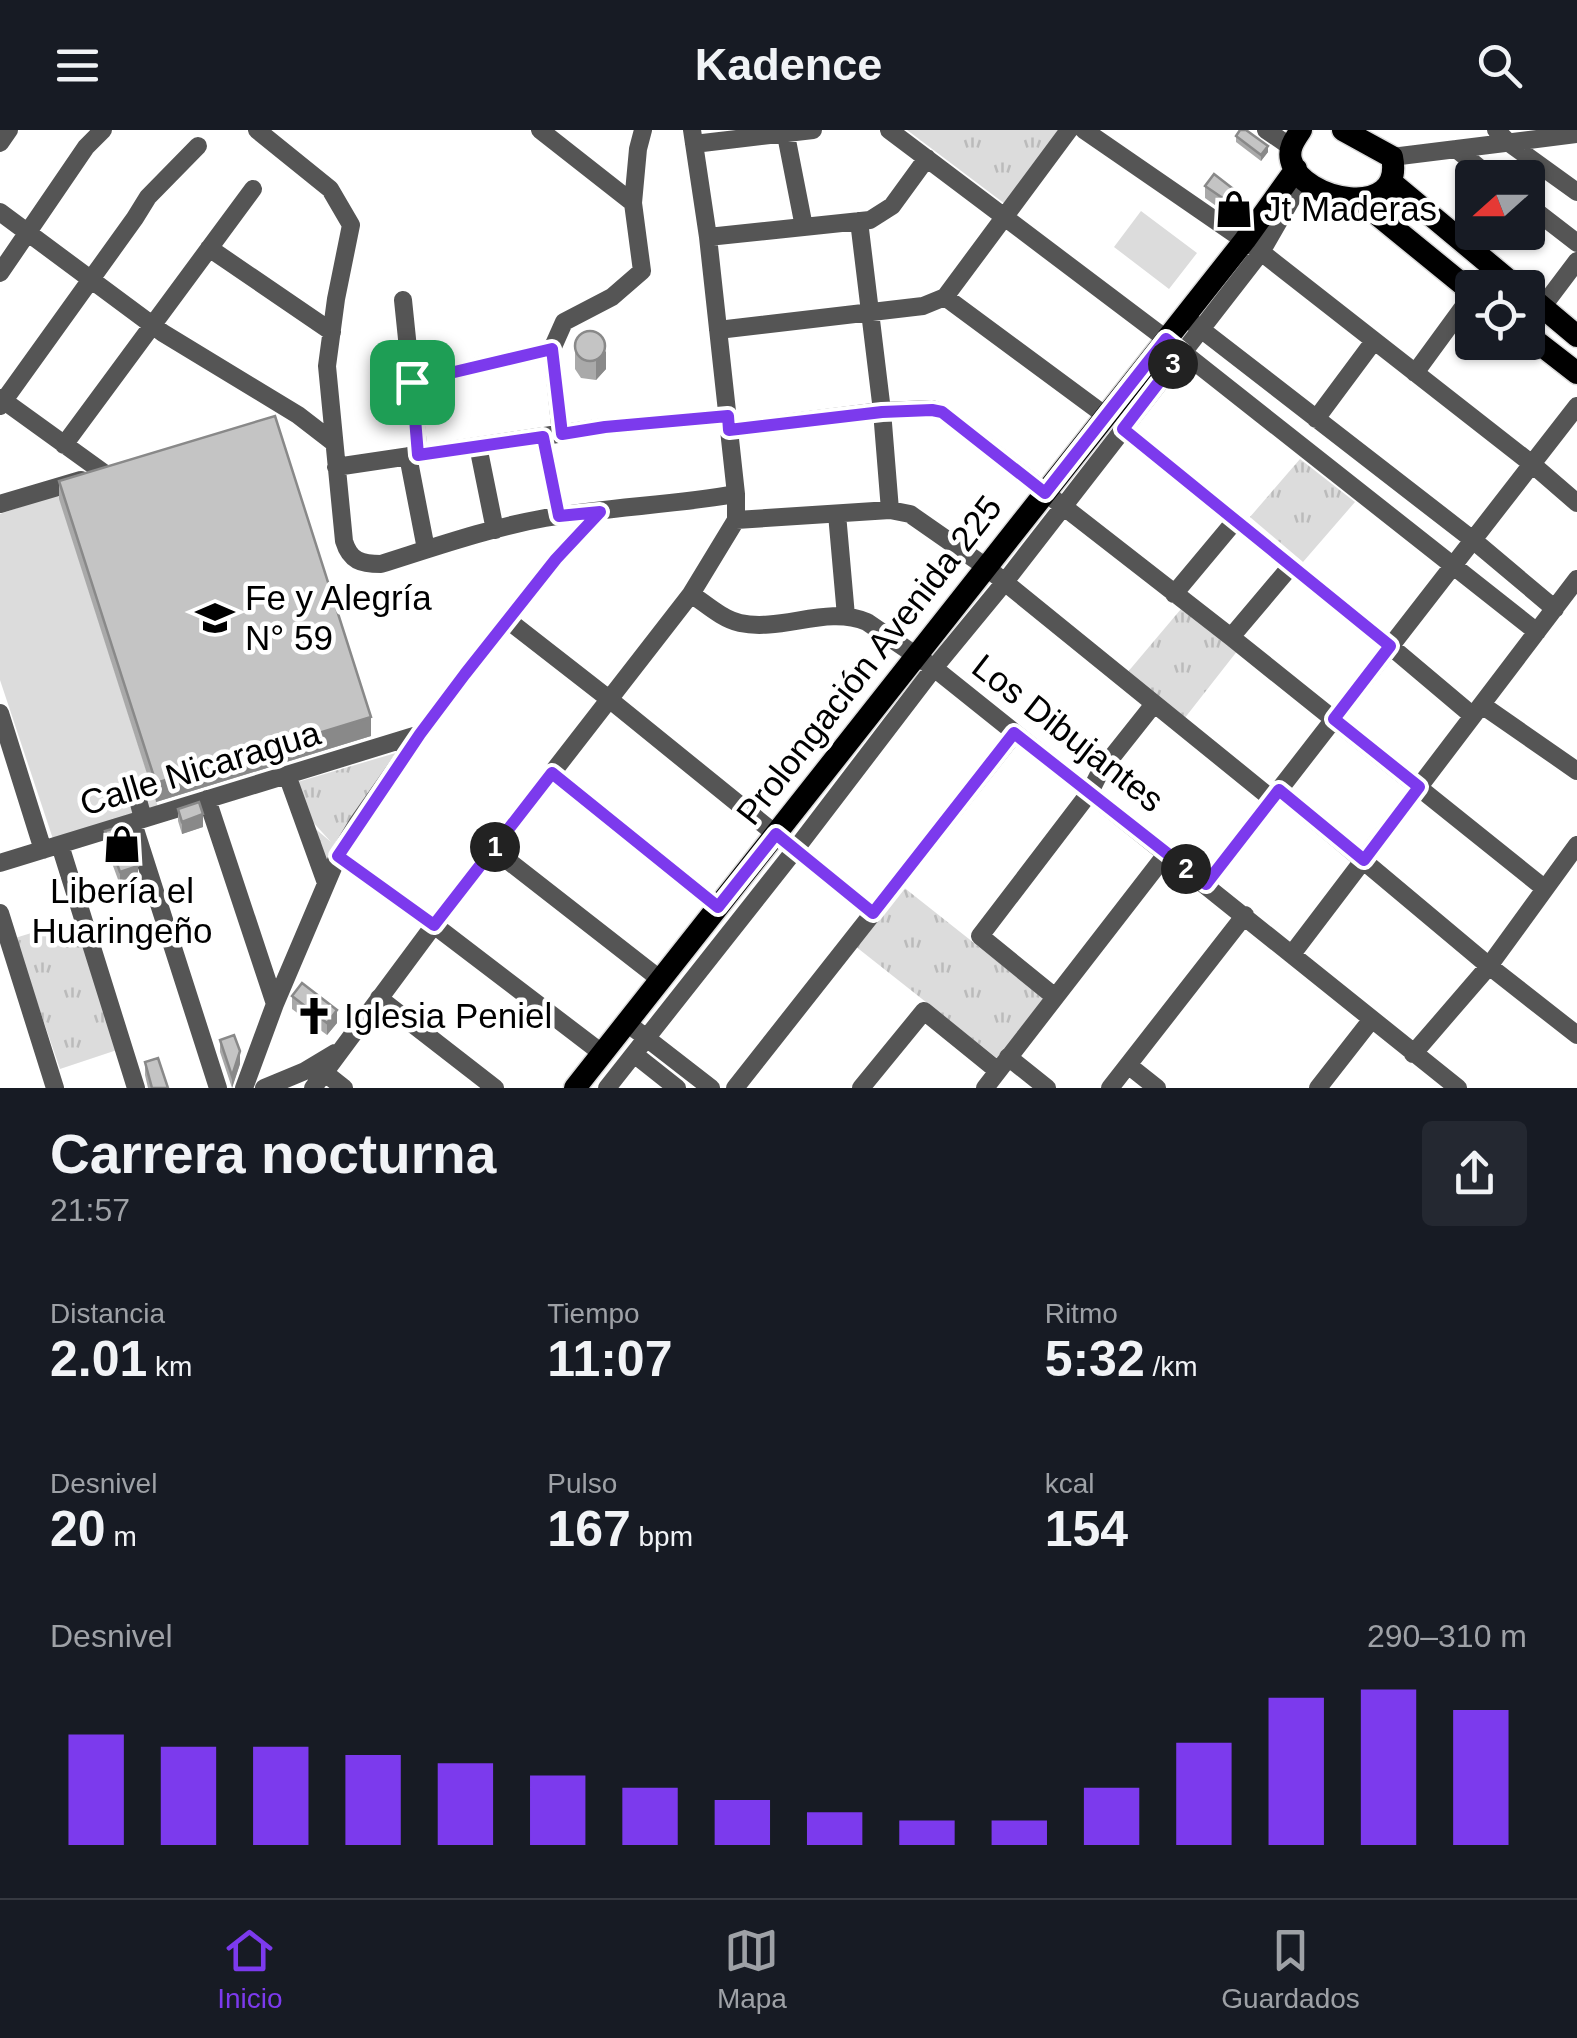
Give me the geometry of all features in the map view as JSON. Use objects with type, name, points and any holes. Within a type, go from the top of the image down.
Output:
[{"type":"main road","points":[[1294,149],[1306,182],[1316,187],[1358,200],[1384,190],[1394,170],[1392,157],[1343,130]]},
{"type":"main road","name":"Prolongación Avenida 225","points":[[575,1088],[776,834],[925,662],[1253,246],[1294,149]]},
{"type":"main road","points":[[1391,182],[1496,270]]},
{"type":"main road","points":[[1358,200],[1455,280]]},
{"type":"main road","points":[[1545,318],[1577,336]]},
{"type":"main road","points":[[1545,348],[1577,373]]},
{"type":"street","points":[[0,143],[9,130]]},
{"type":"street","points":[[0,273],[86,146],[103,130]]},
{"type":"street","points":[[257,130],[330,190],[351,225],[327,366],[344,541],[347,552],[356,561],[381,564],[495,530],[559,516],[736,494]]},
{"type":"street","points":[[540,130],[565,137],[633,203]]},
{"type":"street","points":[[559,516],[552,435],[552,349],[564,322],[612,297],[642,270],[633,203],[643,130]]},
{"type":"street","points":[[344,1088],[319,1080],[691,594],[736,520],[708,236],[693,137],[813,130]]},
{"type":"street","points":[[889,130],[1174,345],[1537,632]]},
{"type":"street","points":[[718,330],[923,306],[945,297],[1069,130]]},
{"type":"street","points":[[1084,130],[1253,246],[1577,503]]},
{"type":"street","points":[[1266,130],[1294,149]]},
{"type":"street","points":[[786,132],[804,227]]},
{"type":"street","points":[[1392,157],[1456,150],[1502,136],[1577,134]]},
{"type":"street","points":[[1502,136],[1577,192]]},
{"type":"street","points":[[0,504],[113,471],[64,445],[1,402],[148,197],[198,146]]},
{"type":"street","points":[[1456,150],[1469,160]]},
{"type":"street","points":[[708,236],[870,220],[892,206],[928,158]]},
{"type":"street","points":[[64,445],[252,188]]},
{"type":"street","points":[[0,212],[187,349],[333,442]]},
{"type":"street","points":[[1545,218],[1577,243]]},
{"type":"street","points":[[859,221],[890,510]]},
{"type":"street","points":[[209,248],[332,332]]},
{"type":"street","points":[[1545,296],[1577,261]]},
{"type":"street","points":[[945,297],[1114,422],[1390,646],[1477,710],[1577,771]]},
{"type":"street","points":[[403,300],[412,382],[413,456],[426,550]]},
{"type":"street","points":[[1415,373],[1455,318]]},
{"type":"street","points":[[1193,323],[1554,608]]},
{"type":"street","points":[[1316,419],[1374,341]]},
{"type":"street","points":[[412,382],[552,349]]},
{"type":"street","points":[[1206,884],[1577,406]]},
{"type":"street","points":[[336,467],[605,427],[942,412],[1544,888]]},
{"type":"street","points":[[478,446],[495,530]]},
{"type":"street","points":[[736,520],[890,510],[910,514],[995,575],[1154,704],[1364,860],[1577,1034]]},
{"type":"street","points":[[244,1088],[338,856],[465,674],[556,559],[600,512]]},
{"type":"street","points":[[691,594],[740,623],[781,624],[846,616],[837,514]]},
{"type":"street","points":[[1174,594],[1235,521]]},
{"type":"street","points":[[1231,637],[1291,566]]},
{"type":"street","points":[[1292,954],[1577,579]]},
{"type":"street","name":"Los Dibujantes","points":[[846,616],[867,622],[925,662],[1456,1087]]},
{"type":"street","points":[[508,621],[610,698],[873,913]]},
{"type":"street","name":"Prolongación Avenida 225","points":[[607,1088],[795,850],[925,662]]},
{"type":"street","points":[[1056,996],[980,936],[1154,704]]},
{"type":"street","points":[[0,713],[136,1088]]},
{"type":"street","points":[[735,1088],[1014,733]]},
{"type":"street","name":"Calle Nicaragua","points":[[0,864],[52,848],[137,811],[208,799],[420,734]]},
{"type":"street","points":[[552,773],[718,907]]},
{"type":"street","points":[[287,774],[326,883]]},
{"type":"street","points":[[208,799],[275,1004]]},
{"type":"street","points":[[137,811],[218,1088]]},
{"type":"street","points":[[1413,1054],[1490,966],[1577,845]]},
{"type":"street","points":[[494,849],[661,980]]},
{"type":"street","points":[[984,1088],[1166,853]]},
{"type":"street","points":[[338,856],[603,1054]]},
{"type":"street","points":[[0,913],[55,1088]]},
{"type":"street","points":[[1110,1088],[1244,915]]},
{"type":"street","points":[[379,998],[495,1088]]},
{"type":"street","points":[[861,1088],[924,1010],[1003,1064],[1047,1088]]},
{"type":"street","points":[[1318,1088],[1372,1018]]},
{"type":"street","points":[[626,1023],[711,1088]]},
{"type":"street","points":[[264,1088],[342,1050]]},
{"type":"street","points":[[634,1054],[677,1088]]},
{"type":"street","points":[[1128,1065],[1156,1088]]},
{"type":"green space","points":[[907,130],[1062,130],[1009,207]]},
{"type":"green space","points":[[1141,211],[1197,253],[1169,289],[1114,247]]},
{"type":"green space","points":[[1300,459],[1355,502],[1303,562],[1250,517]]},
{"type":"green space","points":[[58,494],[158,807],[53,839],[0,680],[0,514]]},
{"type":"green space","points":[[1181,609],[1238,650],[1184,719],[1127,673]]},
{"type":"green space","points":[[399,752],[336,849],[323,862],[305,820],[331,842],[302,810],[294,783]]},
{"type":"green space","points":[[902,886],[1045,999],[998,1059],[855,946]]},
{"type":"green space","points":[[77,919],[120,1049],[60,1069],[15,938]]},
{"type":"building","points":[[1240,130],[1268,146],[1261,155],[1236,136]]},
{"type":"building","points":[[1214,174],[1241,195],[1233,205],[1205,186]]},
{"type":"building","points":[[590,331],[601,335],[605,346],[601,357],[590,361],[579,357],[575,346],[579,335]]},
{"type":"building","name":"Fe y Alegría N° 59","points":[[275,416],[371,717],[156,783],[59,481]]},
{"type":"building","points":[[199,802],[203,814],[182,822],[178,809]]},
{"type":"building","points":[[125,825],[138,866],[120,872],[105,831]]},
{"type":"building","points":[[302,983],[337,1010],[327,1023],[292,996]]},
{"type":"building","points":[[234,1035],[240,1051],[232,1076],[220,1040]]},
{"type":"building","points":[[158,1058],[168,1088],[152,1088],[145,1062]]},
{"type":"place","name":"Jt Maderas","points":[[1234,209]]},
{"type":"place","name":"Fe y Alegría N° 59","points":[[215,618]]},
{"type":"place","name":"Libería el Huaringeño","points":[[122,844]]},
{"type":"place","name":"Iglesia Peniel","points":[[314,1016]]},
{"type":"route","points":[[1166,339],[1182,352],[1123,429],[1390,646],[1334,719],[1419,787],[1364,860],[1279,790],[1206,884],[1014,733],[873,913],[776,834],[718,907],[552,773],[434,925],[338,856],[465,674],[556,559],[600,512],[559,516],[543,437],[418,455],[412,382],[552,349],[562,434],[728,416],[729,430],[932,410],[942,412],[1045,493],[1166,339]]}]
